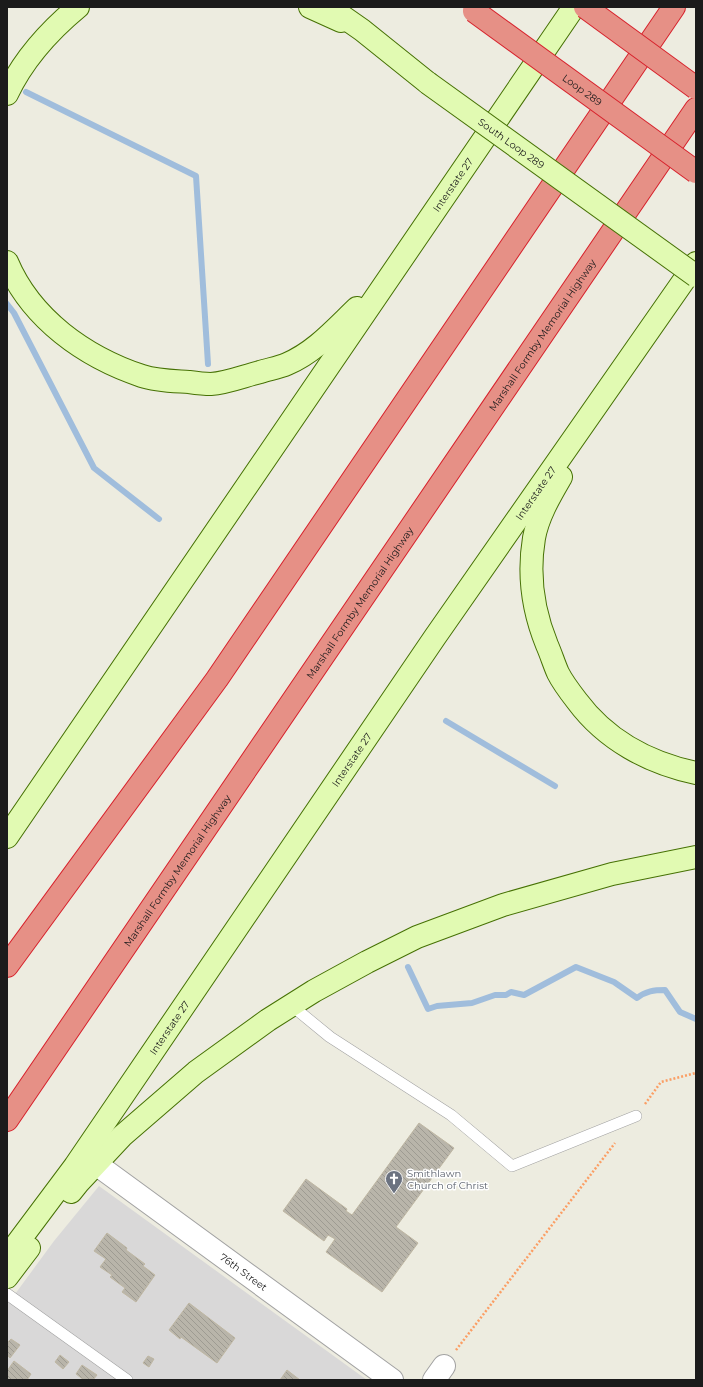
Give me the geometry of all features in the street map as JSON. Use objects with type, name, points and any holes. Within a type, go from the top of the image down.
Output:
[{"type":"highway","points":[[585,7],[696,88]]},
{"type":"highway","points":[[7,966],[217,678],[674,7]]},
{"type":"highway","name":"Loop 289","points":[[471,9],[696,172]]},
{"type":"highway","name":"Marshall Formby Memorial Highway","points":[[22,1096],[696,109]]},
{"type":"highway","points":[[7,1116],[22,1096]]},
{"type":"highway","points":[[7,1120],[22,1096]]},
{"type":"main road","points":[[7,94],[14,79],[29,57],[49,33],[78,7]]},
{"type":"main road","points":[[310,7],[362,30]]},
{"type":"main road","name":"South Loop 289","points":[[329,7],[362,30],[428,82],[696,276]]},
{"type":"main road","name":"Interstate 27","points":[[7,837],[329,367],[385,281],[574,7]]},
{"type":"main road","points":[[7,262],[11,272],[28,299],[46,320],[64,335],[84,348],[113,364],[143,376],[168,381],[211,384],[233,380],[286,365],[314,349],[385,281]]},
{"type":"main road","name":"Interstate 27","points":[[7,1257],[75,1166],[435,637],[616,376],[696,264]]},
{"type":"main road","points":[[616,376],[552,492],[540,517],[534,538],[532,570],[533,597],[540,626],[558,674],[584,710],[599,726],[615,739],[639,754],[661,764],[696,773]]},
{"type":"main road","points":[[7,1277],[79,1182],[122,1136],[196,1072],[291,1005],[417,937],[503,905],[612,874],[696,857]]},
{"type":"street","name":"76th Street","points":[[96,1164],[392,1380]]},
{"type":"lane","points":[[291,1005],[330,1037],[451,1115],[512,1166],[636,1116]]},
{"type":"lane","points":[[7,1294],[127,1380]]},
{"type":"path","points":[[439,1373],[661,1082],[696,1073]]},
{"type":"shaded area","points":[[99,1186],[367,1380],[7,1380],[7,1305],[54,1241]]},
{"type":"building","name":"Smithlawn Church of Christ","points":[[419,1123],[454,1148],[396,1227],[418,1243],[382,1292],[326,1252],[335,1239],[328,1235],[324,1241],[283,1211],[306,1179],[347,1209],[346,1211],[352,1215]]},
{"type":"building","points":[[107,1233],[127,1248],[126,1250],[145,1264],[143,1266],[155,1275],[136,1302],[122,1292],[125,1288],[110,1277],[112,1275],[100,1267],[106,1259],[94,1251]]},
{"type":"building","points":[[189,1303],[235,1338],[217,1363],[169,1330]]},
{"type":"building","points":[[11,1339],[20,1345],[10,1358],[7,1355],[7,1343]]},
{"type":"building","points":[[60,1355],[69,1362],[63,1369],[55,1362]]},
{"type":"building","points":[[148,1356],[154,1359],[149,1367],[143,1363]]},
{"type":"building","points":[[14,1361],[31,1374],[27,1380],[7,1380],[7,1371]]},
{"type":"building","points":[[82,1365],[97,1375],[93,1380],[84,1380],[76,1374]]},
{"type":"building","points":[[287,1370],[300,1380],[280,1380]]},
{"type":"waterway","points":[[26,92],[196,176],[208,364]]},
{"type":"waterway","points":[[7,304],[14,313],[94,468],[159,519]]},
{"type":"waterway","points":[[446,721],[555,786]]},
{"type":"waterway","points":[[408,967],[428,1009],[437,1006],[472,1003],[495,995],[506,995],[511,992],[524,995],[576,967],[614,982],[637,998],[650,991],[665,990],[680,1012],[696,1019]]},
{"type":"place","name":"Smithlawn Church of Christ","points":[[394,1194]]}]
